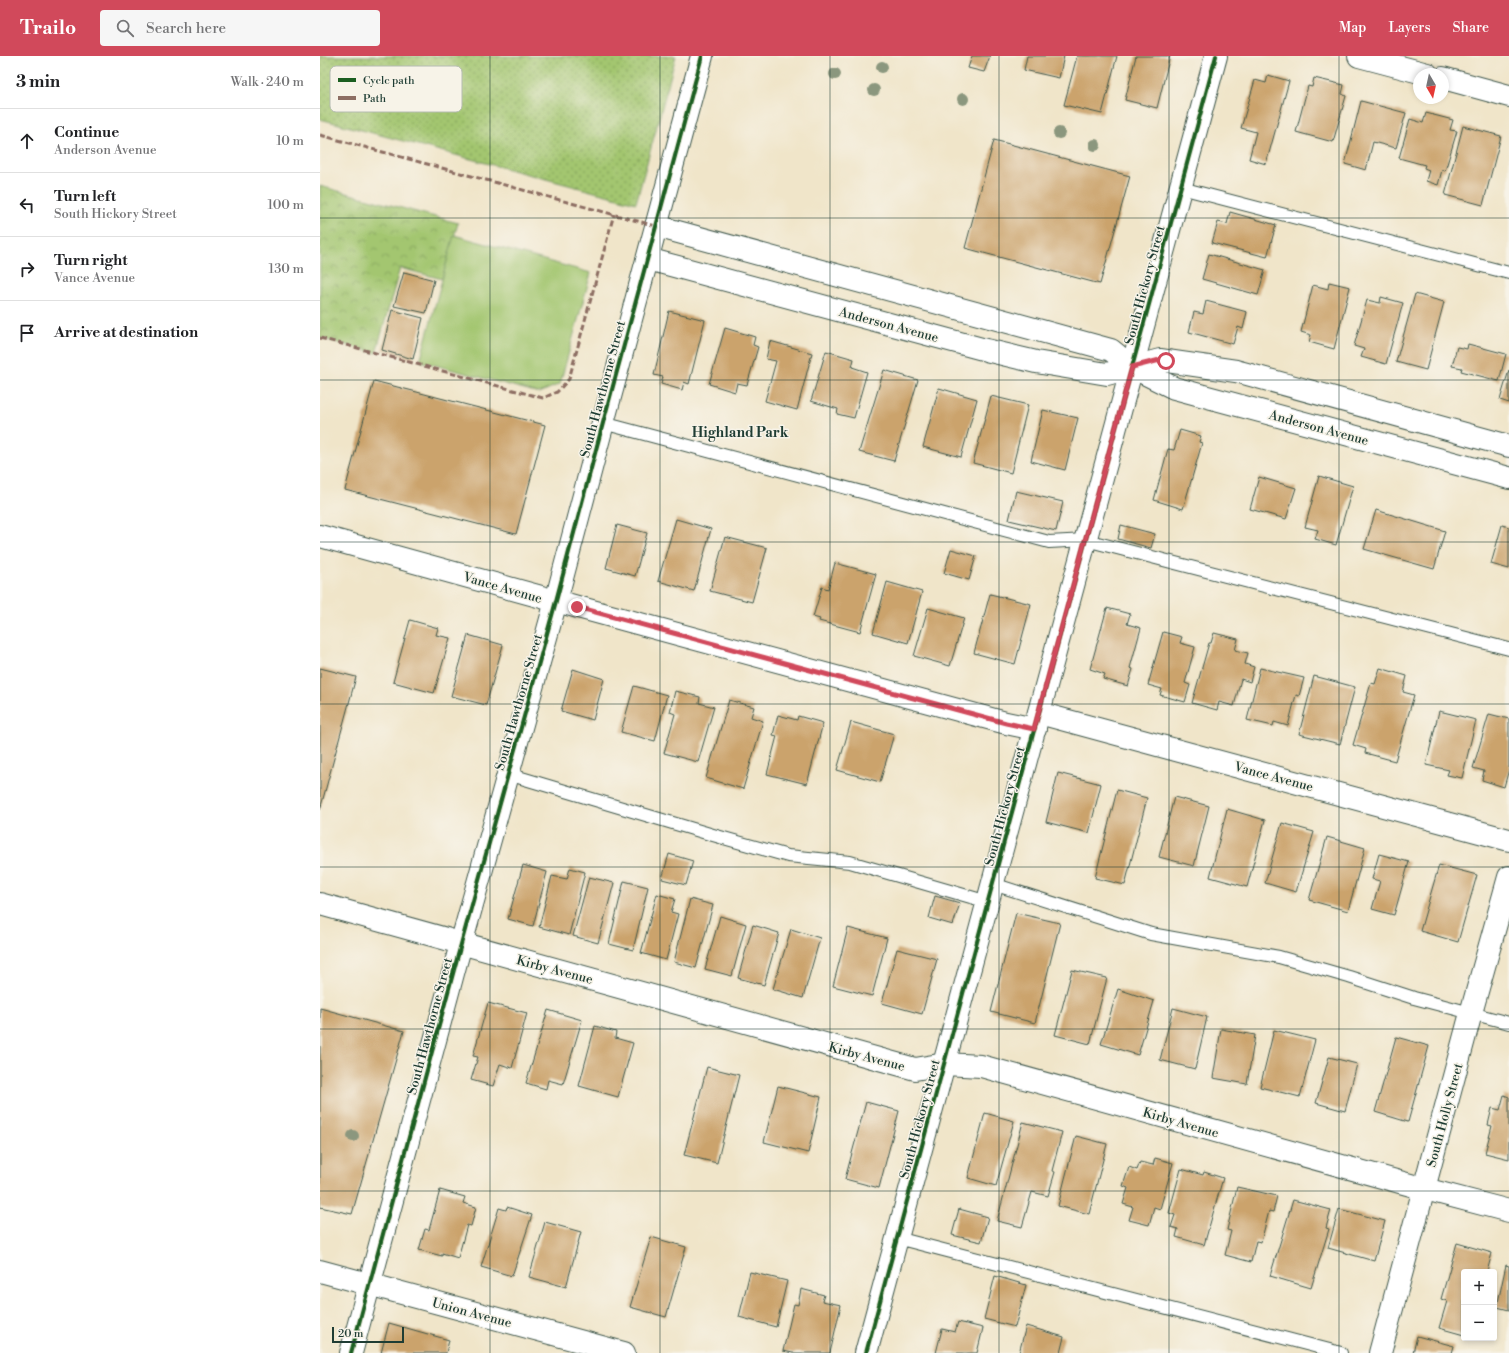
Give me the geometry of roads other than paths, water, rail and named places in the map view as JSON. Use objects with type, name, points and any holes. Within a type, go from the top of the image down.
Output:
[{"type":"street","name":"South Hawthorne Street","points":[[351,1353],[453,974],[556,602],[702,56]]},
{"type":"street","name":"South Hickory Street","points":[[866,1353],[1216,56]]},
{"type":"street","points":[[1359,56],[1413,70]]},
{"type":"street","points":[[1449,80],[1509,96]]},
{"type":"street","name":"Anderson Avenue","points":[[656,226],[1111,350],[1132,367],[1174,388],[1509,478]]},
{"type":"street","name":"Anderson Avenue","points":[[648,259],[986,350],[1029,360],[1107,374],[1160,360],[1236,371],[1509,446]]},
{"type":"street","name":"Vance Avenue","points":[[320,536],[556,602],[1006,723],[1037,721],[1509,840]]},
{"type":"street","name":"South Holly Street","points":[[1380,1353],[1509,877]]},
{"type":"street","name":"Kirby Avenue","points":[[320,904],[915,1069],[944,1064],[981,1066],[1509,1211]]},
{"type":"street","name":"Union Avenue","points":[[320,1271],[624,1353]]},
{"type":"lane","points":[[1181,188],[1509,273]]},
{"type":"lane","points":[[603,423],[1049,542],[1086,540],[1509,649]]},
{"type":"lane","points":[[508,774],[788,856],[850,862],[990,893],[1151,934],[1279,957],[1350,977],[1414,998],[1509,1023]]},
{"type":"lane","points":[[897,1238],[1341,1353]]},
{"type":"district","name":"Highland Park","points":[[740,432]]}]
